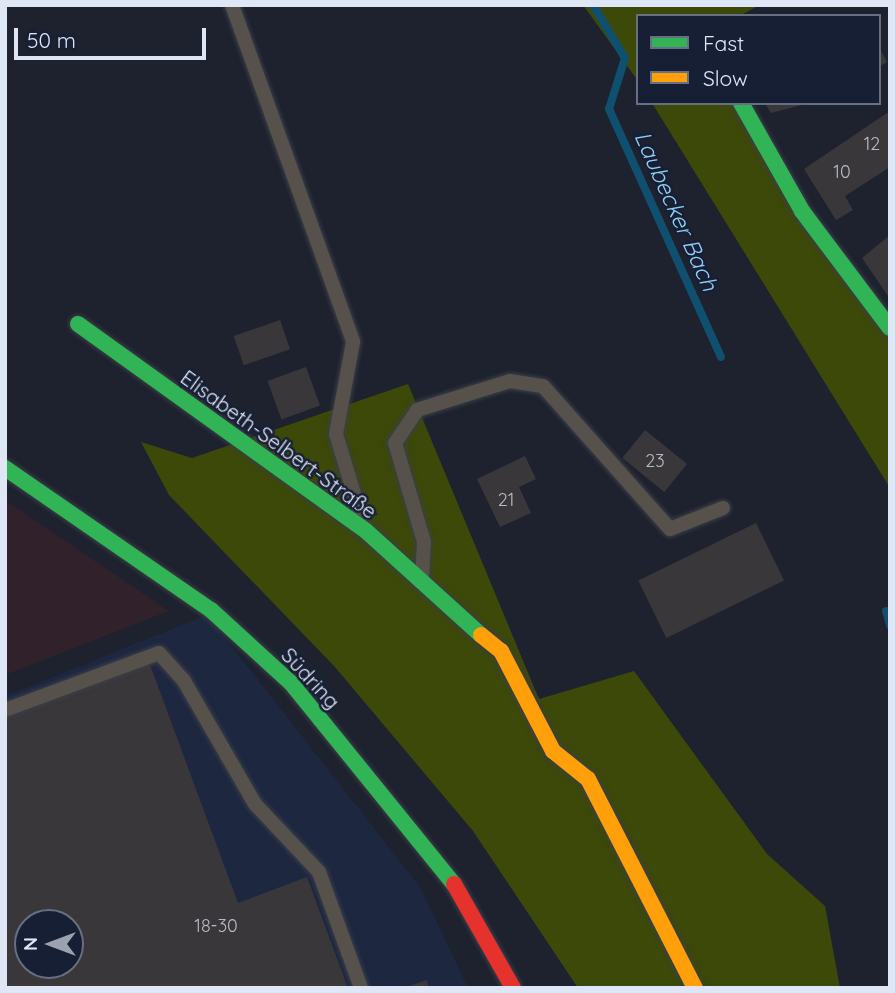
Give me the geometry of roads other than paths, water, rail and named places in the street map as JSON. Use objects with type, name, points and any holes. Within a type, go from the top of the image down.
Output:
[{"type":"street","points":[[742,105],[802,211],[890,328]]},
{"type":"street","name":"Elisabeth-Selbert-Straße","points":[[78,324],[366,530],[422,588],[501,651],[553,751],[588,779],[631,854],[695,988]]},
{"type":"street","name":"Südring","points":[[5,468],[211,610],[291,683],[451,879],[513,988]]},
{"type":"lane","points":[[232,5],[353,342],[336,434],[366,530]]},
{"type":"lane","points":[[422,588],[424,542],[395,443],[417,410],[510,382],[543,386],[670,529],[723,509]]},
{"type":"lane","points":[[5,710],[159,653],[184,681],[254,804],[319,872],[361,988]]},
{"type":"waterway","name":"Laubecker Bach","points":[[593,5],[625,58],[609,109],[721,357]]},
{"type":"waterway","name":"Laubecker Bach","points":[[886,611],[890,625]]}]
